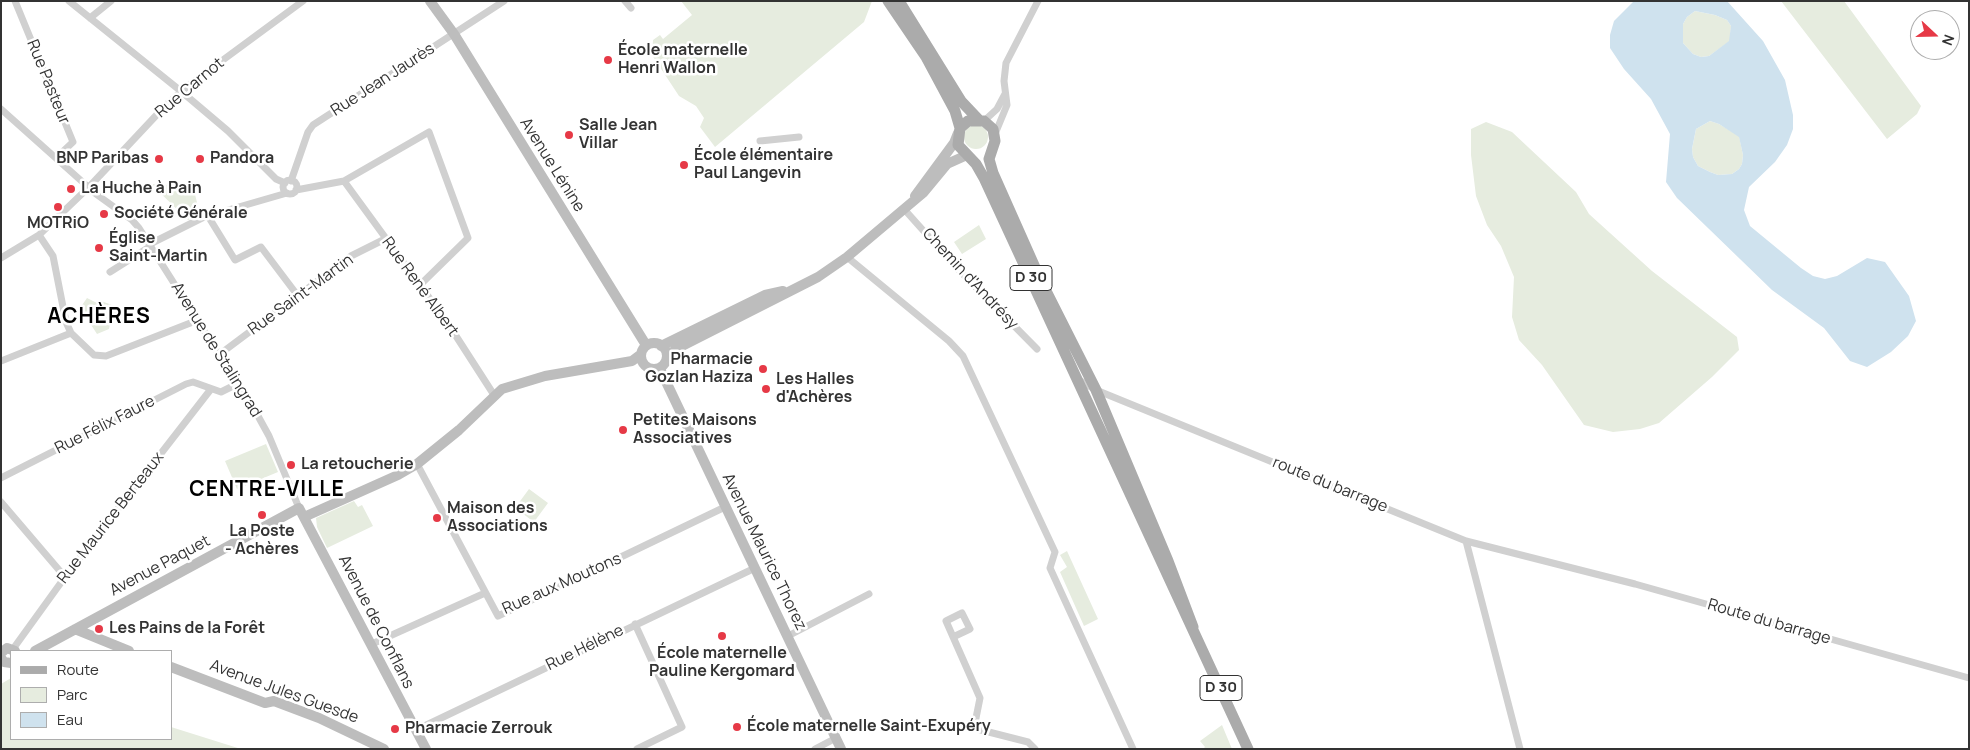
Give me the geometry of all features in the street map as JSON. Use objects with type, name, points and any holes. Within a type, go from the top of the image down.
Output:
[{"type":"main road","points":[[888,1],[926,57],[955,111],[959,131],[958,144],[968,155],[980,157],[990,151],[995,140],[995,134],[989,124],[981,120],[962,103],[899,1]]},
{"type":"main road","points":[[959,131],[968,121],[981,120]]},
{"type":"main road","name":"D 30","points":[[990,151],[993,173],[1041,281],[1096,390],[1194,628]]},
{"type":"main road","name":"D 30","points":[[968,155],[984,178],[1162,564],[1194,628],[1248,749]]},
{"type":"street","name":"Rue Pasteur","points":[[16,1],[73,142],[56,158]]},
{"type":"street","points":[[69,1],[228,131],[276,179],[296,184],[296,190]]},
{"type":"street","points":[[90,18],[111,1]]},
{"type":"street","name":"Rue Carnot","points":[[1,258],[39,235],[89,187],[165,106],[303,1]]},
{"type":"street","name":"Avenue Lénine","points":[[430,1],[454,34],[646,345]]},
{"type":"street","name":"Rue Jean Jaurès","points":[[288,182],[308,132],[313,125],[504,1]]},
{"type":"street","points":[[625,1],[631,8]]},
{"type":"street","points":[[995,134],[1007,105],[1005,93],[1006,63],[1038,1]]},
{"type":"street","points":[[981,120],[997,109],[1005,93]]},
{"type":"street","name":"Avenue de Stalingrad","points":[[1,109],[89,187],[132,220],[151,245],[269,436],[302,513]]},
{"type":"street","points":[[913,200],[918,189],[949,150],[959,131]]},
{"type":"street","points":[[110,272],[151,245],[208,216],[287,193],[291,194],[296,190],[344,181],[429,132],[468,238],[420,285]]},
{"type":"street","points":[[760,141],[798,137]]},
{"type":"street","points":[[640,355],[644,365],[651,370],[660,369],[665,364],[667,357],[676,349],[794,289],[847,257],[931,186],[947,164],[968,155]]},
{"type":"street","name":"Rue René Albert","points":[[344,181],[420,285],[494,395]]},
{"type":"street","points":[[287,193],[284,189],[288,182]]},
{"type":"street","name":"Chemin d'Andrésy","points":[[904,208],[954,265],[1037,349]]},
{"type":"street","points":[[208,216],[235,260],[261,247],[298,296]]},
{"type":"street","points":[[39,235],[53,256],[66,322],[71,333],[94,355],[100,357],[198,320]]},
{"type":"street","name":"Rue Saint-Martin","points":[[220,354],[351,256],[385,239]]},
{"type":"street","points":[[847,257],[949,342],[963,356],[1055,552],[1050,568],[1133,749]]},
{"type":"street","points":[[661,346],[765,295],[794,289]]},
{"type":"street","points":[[1,361],[71,333]]},
{"type":"street","points":[[599,368],[632,360],[640,355],[646,345],[652,343],[661,346],[667,357]]},
{"type":"street","points":[[599,368],[625,368],[644,365]]},
{"type":"street","name":"Avenue Paquet","points":[[37,650],[74,629],[302,513],[398,475],[417,464],[459,430],[494,395],[521,382],[599,368]]},
{"type":"street","name":"Avenue Maurice Thorez","points":[[660,369],[841,749]]},
{"type":"street","points":[[1077,378],[1096,390]]},
{"type":"street","name":"Rue Félix Faure","points":[[1,478],[186,384],[193,382],[211,389]]},
{"type":"street","points":[[211,389],[221,392],[237,384]]},
{"type":"street","name":"Rue Maurice Berteaux","points":[[14,650],[65,577],[211,389]]},
{"type":"street","name":"route du barrage","points":[[1096,390],[1466,542],[1569,567]]},
{"type":"street","name":"Rue aux Moutons","points":[[417,464],[498,616],[725,507]]},
{"type":"street","points":[[1,502],[65,577]]},
{"type":"street","name":"Avenue de Conflans","points":[[302,513],[426,749]]},
{"type":"street","points":[[1466,542],[1520,749]]},
{"type":"street","name":"Route du barrage","points":[[1569,567],[1969,678]]},
{"type":"street","name":"Rue Hélène","points":[[416,730],[755,568]]},
{"type":"street","points":[[372,644],[486,593]]},
{"type":"street","points":[[788,636],[869,594]]},
{"type":"street","points":[[635,624],[682,727],[638,749]]},
{"type":"street","points":[[74,629],[126,650]]},
{"type":"street","points":[[953,637],[980,698],[975,723],[977,729],[1028,742],[1035,749]]},
{"type":"street","points":[[4,661],[7,648],[14,650]]},
{"type":"street","name":"Avenue Jules Guesde","points":[[172,667],[265,702],[274,701],[359,735],[384,749]]},
{"type":"street","points":[[815,749],[836,738]]},
{"type":"green space","points":[[681,1],[872,1],[864,22],[715,147],[700,127],[704,118],[696,106],[679,96],[652,55],[653,40],[660,35],[663,39],[692,15]]},
{"type":"green space","points":[[1781,1],[1844,1],[1921,106],[1917,114],[1887,139]]},
{"type":"green space","points":[[1695,11],[1715,15],[1727,20],[1731,26],[1730,41],[1709,56],[1701,57],[1693,54],[1683,43],[1683,24],[1687,17]]},
{"type":"green space","points":[[1710,121],[1739,136],[1743,155],[1742,164],[1732,174],[1718,175],[1710,172],[1698,166],[1693,157],[1692,149],[1696,129]]},
{"type":"green space","points":[[1486,122],[1512,132],[1576,192],[1589,214],[1652,271],[1737,337],[1739,350],[1712,377],[1659,423],[1640,429],[1613,432],[1584,425],[1542,365],[1519,340],[1512,317],[1514,277],[1501,246],[1487,225],[1476,196],[1471,155],[1471,129]]},
{"type":"green space","points":[[976,125],[981,126],[987,132],[987,142],[981,148],[976,149],[971,148],[965,142],[964,137],[965,132],[971,126]]},
{"type":"green space","points":[[151,184],[193,186],[200,215],[188,220]]},
{"type":"green space","points":[[979,225],[986,239],[962,254],[954,242]]},
{"type":"green space","points":[[87,298],[99,304],[101,301],[115,306],[118,316],[111,320],[109,329],[97,334],[80,308]]},
{"type":"green space","points":[[266,444],[278,472],[237,489],[225,461]]},
{"type":"green space","points":[[529,489],[548,503],[534,522],[515,508]]},
{"type":"green space","points":[[354,501],[358,507],[362,505],[373,526],[327,548],[317,527],[316,518]]},
{"type":"green space","points":[[1067,551],[1098,619],[1084,626],[1060,572],[1067,567],[1060,555]]},
{"type":"green space","points":[[10,679],[10,740],[172,740],[172,727],[241,749],[1,749],[1,684]]},
{"type":"green space","points":[[1222,725],[1232,749],[1203,749],[1205,747],[1200,741]]},
{"type":"water","points":[[1634,1],[1727,1],[1763,41],[1785,80],[1793,115],[1793,129],[1787,145],[1775,162],[1749,187],[1744,210],[1750,226],[1813,276],[1825,279],[1837,276],[1867,258],[1885,262],[1909,296],[1916,321],[1908,336],[1891,352],[1867,367],[1850,361],[1824,328],[1772,290],[1677,198],[1666,182],[1670,134],[1651,99],[1624,69],[1610,48],[1610,35],[1614,21]],"holes":[[[1695,11],[1715,15],[1727,20],[1731,26],[1729,41],[1709,56],[1701,57],[1693,54],[1683,43],[1683,24],[1687,17]],[[1710,121],[1719,124],[1739,137],[1743,155],[1742,164],[1732,174],[1718,175],[1710,172],[1698,166],[1693,157],[1692,149],[1696,129]]]},
{"type":"place","name":"École maternelle Henri Wallon","points":[[608,60]]},
{"type":"place","name":"Salle Jean Villar","points":[[569,135]]},
{"type":"place","name":"BNP Paribas","points":[[159,159]]},
{"type":"place","name":"Pandora","points":[[200,159]]},
{"type":"place","name":"École élémentaire Paul Langevin","points":[[684,165]]},
{"type":"place","name":"La Huche à Pain","points":[[71,189]]},
{"type":"place","name":"MOTRiO","points":[[58,207]]},
{"type":"place","name":"Société Générale","points":[[104,214]]},
{"type":"place","name":"Église Saint-Martin","points":[[99,248]]},
{"type":"place","name":"Pharmacie Gozlan Haziza","points":[[763,369]]},
{"type":"place","name":"Les Halles d'Achères","points":[[766,389]]},
{"type":"place","name":"Petites Maisons Associatives","points":[[623,430]]},
{"type":"place","name":"La retoucherie","points":[[291,465]]},
{"type":"place","name":"La Poste - Achères","points":[[262,515]]},
{"type":"place","name":"Maison des Associations","points":[[437,518]]},
{"type":"place","name":"Les Pains de la Forêt","points":[[99,629]]},
{"type":"place","name":"École maternelle Pauline Kergomard","points":[[722,636]]},
{"type":"place","name":"École maternelle Saint-Exupéry","points":[[737,727]]},
{"type":"place","name":"Pharmacie Zerrouk","points":[[395,729]]},
{"type":"district","name":"ACHÈRES","points":[[99,317]]},
{"type":"district","name":"CENTRE-VILLE","points":[[267,490]]}]
